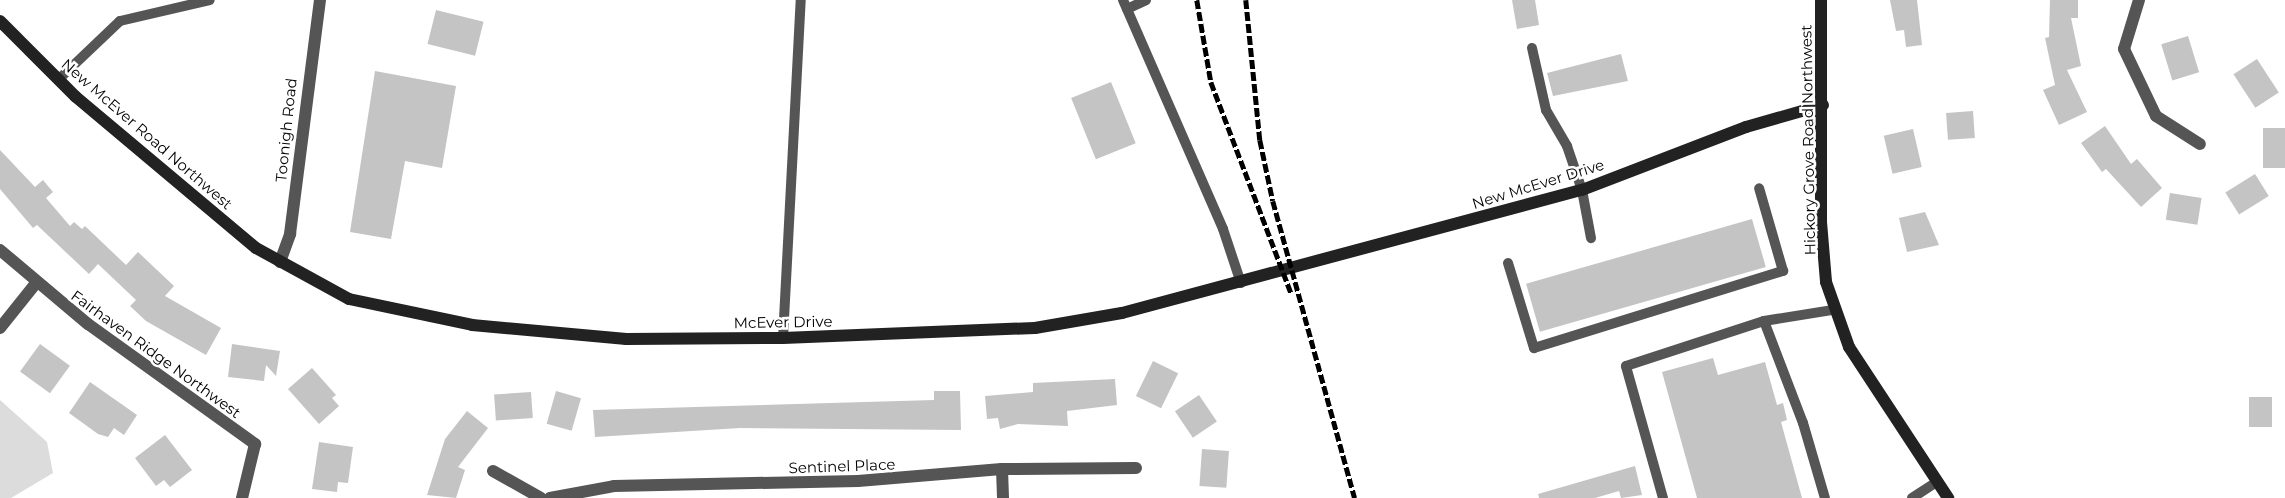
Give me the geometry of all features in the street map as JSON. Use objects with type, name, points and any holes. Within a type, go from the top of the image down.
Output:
[{"type":"street","name":"Toonigh Road","points":[[280,262],[290,234],[320,0]]},
{"type":"street","name":"Hickory Grove Road Northwest","points":[[1821,0],[1821,222],[1833,310],[1849,347],[1948,498]]},
{"type":"street","points":[[2139,0],[2124,49],[2156,116],[2200,144]]},
{"type":"street","name":"New McEver Road Northwest","points":[[0,21],[59,79],[256,248],[280,262]]},
{"type":"street","name":"New McEver Drive","points":[[1292,270],[1582,190],[1746,127],[1822,105]]},
{"type":"street","name":"Fairhaven Ridge Northwest","points":[[0,250],[36,283],[255,444],[242,498]]},
{"type":"street","name":"McEver Drive","points":[[280,262],[349,299],[454,323],[626,339],[783,338],[1035,328],[1122,313],[1292,270]]},
{"type":"street","points":[[0,328],[36,283]]},
{"type":"street","name":"Sentinel Place","points":[[550,498],[614,486],[858,482],[1002,469],[1136,468]]},
{"type":"street","points":[[1002,469],[1003,498]]},
{"type":"street","points":[[492,471],[541,498]]},
{"type":"lane","points":[[59,79],[120,21],[210,0]]},
{"type":"lane","points":[[783,338],[801,0]]},
{"type":"lane","points":[[1146,0],[1125,4],[1223,229],[1241,283]]},
{"type":"lane","points":[[1532,48],[1546,110],[1567,146],[1582,190],[1591,238]]},
{"type":"lane","points":[[1508,263],[1534,348],[1783,271],[1759,188]]},
{"type":"lane","points":[[1662,498],[1626,366],[1764,321],[1833,310]]},
{"type":"lane","points":[[1764,321],[1803,423],[1825,498]]},
{"type":"lane","points":[[1912,498],[1937,483]]},
{"type":"shaded area","points":[[0,400],[47,442],[53,473],[11,498],[0,498]]},
{"type":"building","points":[[1512,0],[1535,0],[1539,25],[1517,29]]},
{"type":"building","points":[[1890,0],[1917,0],[1922,45],[1906,47],[1904,30],[1896,31]]},
{"type":"building","points":[[2050,0],[2078,0],[2078,18],[2071,18],[2081,66],[2067,70],[2087,112],[2059,125],[2043,90],[2055,85],[2045,38],[2049,37]]},
{"type":"building","points":[[436,10],[484,22],[475,56],[428,44]]},
{"type":"building","points":[[2188,36],[2199,72],[2172,81],[2161,44]]},
{"type":"building","points":[[1621,54],[1628,81],[1553,96],[1547,73]]},
{"type":"building","points":[[2257,59],[2279,93],[2255,108],[2234,74]]},
{"type":"building","points":[[375,71],[456,86],[442,168],[405,161],[391,239],[350,232]]},
{"type":"building","points":[[1111,82],[1136,143],[1096,159],[1071,98]]},
{"type":"building","points":[[1973,111],[1975,138],[1948,140],[1946,113]]},
{"type":"building","points":[[2105,126],[2131,164],[2137,159],[2162,188],[2141,207],[2106,169],[2102,172],[2081,143]]},
{"type":"building","points":[[2263,128],[2285,128],[2285,168],[2263,168]]},
{"type":"building","points":[[1913,129],[1922,167],[1893,174],[1884,136]]},
{"type":"building","points":[[0,150],[35,187],[43,180],[53,192],[46,198],[70,226],[74,222],[82,229],[85,226],[126,265],[138,252],[174,286],[165,296],[221,328],[206,355],[146,321],[130,306],[136,300],[98,264],[89,274],[37,225],[33,228],[0,189]]},
{"type":"building","points":[[2255,174],[2269,196],[2239,215],[2225,193]]},
{"type":"building","points":[[2170,193],[2202,198],[2197,225],[2166,220]]},
{"type":"building","points":[[1925,212],[1939,245],[1907,252],[1899,218]]},
{"type":"building","points":[[1752,219],[1766,267],[1540,332],[1526,284]]},
{"type":"building","points":[[40,344],[70,366],[50,393],[20,372]]},
{"type":"building","points":[[232,344],[280,351],[276,376],[266,365],[264,381],[228,377]]},
{"type":"building","points":[[1713,358],[1718,375],[1765,362],[1777,405],[1783,403],[1787,420],[1781,422],[1802,498],[1697,498],[1662,372]]},
{"type":"building","points":[[1153,361],[1178,373],[1161,408],[1136,396]]},
{"type":"building","points":[[312,368],[336,395],[332,398],[339,406],[319,424],[288,389]]},
{"type":"building","points":[[1115,379],[1117,405],[1067,411],[1068,426],[1018,424],[1000,429],[998,418],[987,419],[985,396],[1033,392],[1033,383]]},
{"type":"building","points":[[90,382],[137,415],[124,435],[114,428],[108,437],[98,434],[69,413]]},
{"type":"building","points":[[556,391],[581,398],[572,431],[547,424]]},
{"type":"building","points":[[934,391],[960,391],[961,430],[740,428],[595,437],[593,410],[934,400]]},
{"type":"building","points":[[531,392],[533,418],[496,421],[494,395]]},
{"type":"building","points":[[1199,395],[1217,422],[1193,438],[1175,411]]},
{"type":"building","points":[[2249,397],[2272,397],[2272,427],[2249,427]]},
{"type":"building","points":[[467,411],[488,428],[458,467],[465,470],[456,498],[427,495],[445,439]]},
{"type":"building","points":[[165,435],[192,470],[170,487],[164,480],[156,486],[135,458]]},
{"type":"building","points":[[319,442],[353,447],[348,483],[338,482],[337,492],[312,489]]},
{"type":"building","points":[[1202,449],[1229,451],[1226,488],[1199,486]]},
{"type":"building","points":[[1635,466],[1642,495],[1621,498],[1619,491],[1595,498],[1539,498],[1538,494]]},
{"type":"railway","points":[[1197,0],[1211,82],[1291,293]]},
{"type":"railway","points":[[1246,0],[1260,140],[1273,201],[1355,498]]}]
